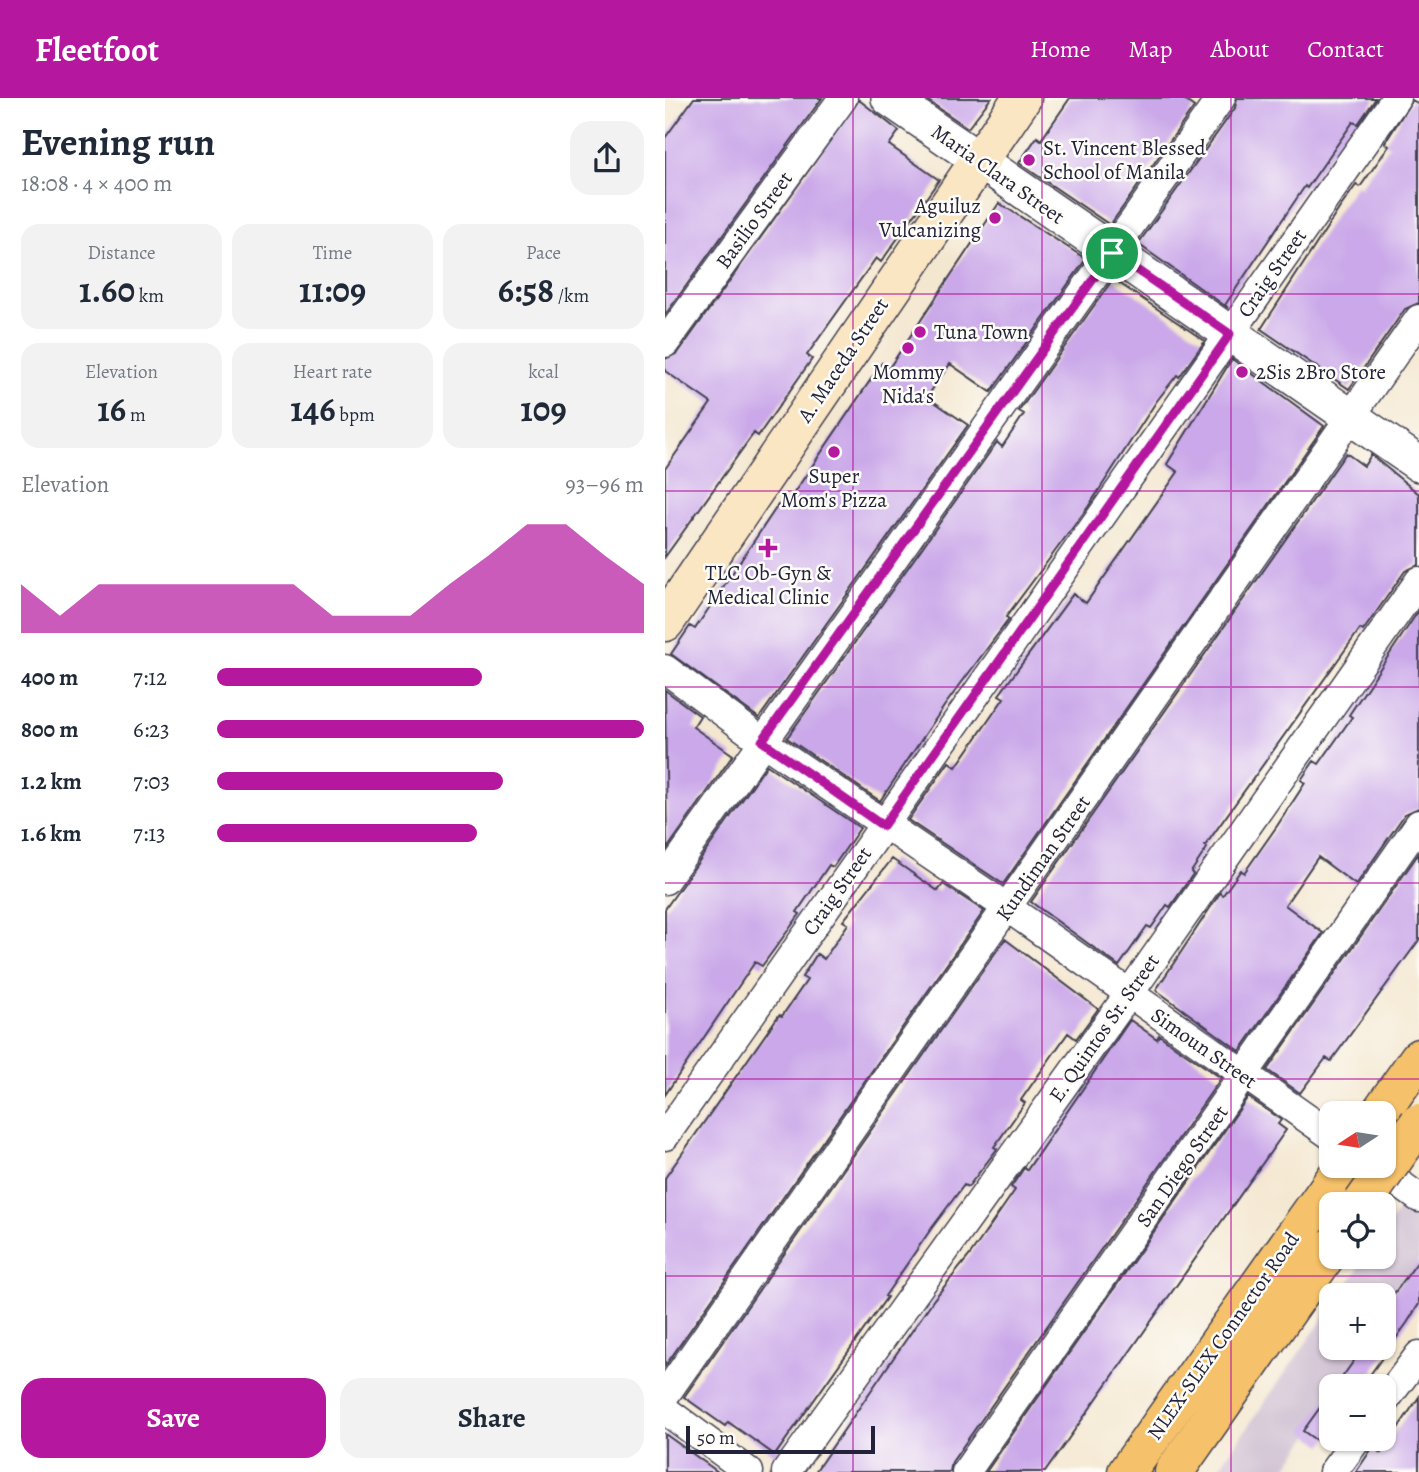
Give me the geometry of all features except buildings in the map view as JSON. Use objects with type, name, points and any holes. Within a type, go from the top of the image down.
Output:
[{"type":"highway","points":[[1389,1101],[1419,1058]]},
{"type":"highway","points":[[1370,1192],[1419,1123]]},
{"type":"highway","name":"NLEX-SLEX Connector Road","points":[[1127,1472],[1335,1178]]},
{"type":"highway","name":"NLEX-SLEX Connector Road","points":[[1174,1472],[1319,1266]]},
{"type":"main road","name":"A. Maceda Street","points":[[665,622],[1022,98]]},
{"type":"street","name":"Basilio Street","points":[[665,343],[843,98]]},
{"type":"street","name":"Maria Clara Street","points":[[889,98],[1419,464]]},
{"type":"street","points":[[665,880],[1221,98]]},
{"type":"street","name":"Craig Street","points":[[665,1136],[1396,98]]},
{"type":"street","name":"Kundiman Street","points":[[665,1395],[1419,319]]},
{"type":"street","name":"E. Quintos Sr. Street","points":[[786,1472],[1129,994],[1419,581]]},
{"type":"street","name":"Simoun Street","points":[[665,669],[883,826],[1008,908],[1244,1077],[1319,1127]]},
{"type":"street","name":"San Diego Street","points":[[966,1472],[1419,824]]},
{"type":"street","points":[[1392,1178],[1419,1198]]},
{"type":"street","points":[[1396,1386],[1419,1355]]},
{"type":"street","points":[[665,1410],[749,1472]]},
{"type":"street","points":[[1333,1472],[1348,1451]]},
{"type":"shaded area","points":[[1419,1182],[1419,1278],[1396,1311],[1396,1283],[1349,1283],[1358,1269],[1396,1269],[1396,1214]]},
{"type":"shaded area","points":[[1319,1325],[1319,1360],[1362,1360],[1353,1374],[1319,1374],[1319,1421],[1283,1472],[1216,1472]]},
{"type":"place","name":"St. Vincent Blessed School of Manila","points":[[1029,160]]},
{"type":"place","name":"Aguiluz Vulcanizing","points":[[995,218]]},
{"type":"place","name":"Tuna Town","points":[[920,332]]},
{"type":"place","name":"Mommy Nida's","points":[[908,348]]},
{"type":"place","name":"2Sis 2Bro Store","points":[[1242,372]]},
{"type":"place","name":"Super Mom's Pizza","points":[[834,452]]},
{"type":"place","name":"TLC Ob-Gyn & Medical Clinic","points":[[768,548]]},
{"type":"route","points":[[1112,253],[1230,334],[883,826],[762,741],[1112,253]]}]
